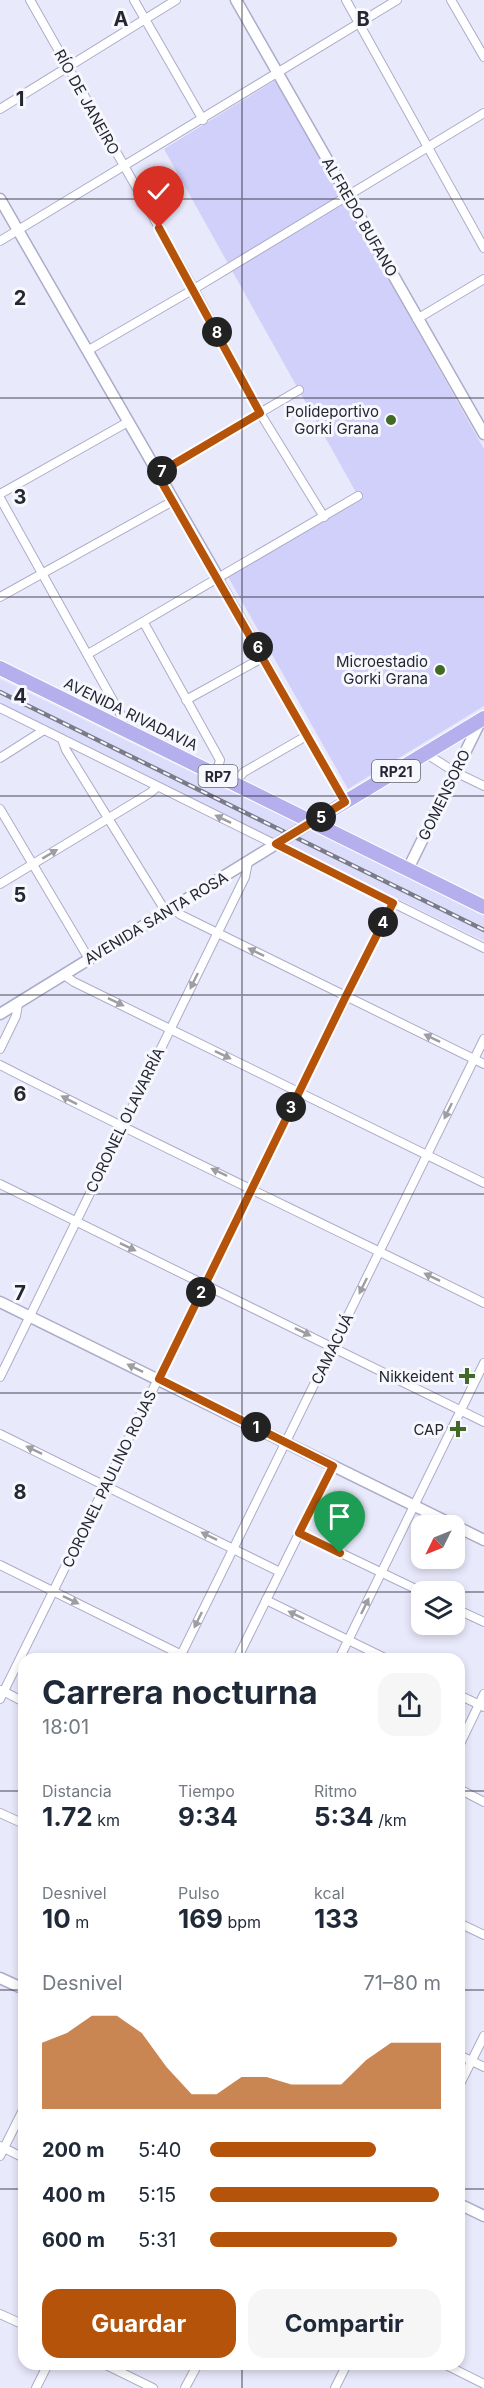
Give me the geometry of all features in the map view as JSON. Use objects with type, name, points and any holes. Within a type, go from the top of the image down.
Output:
[{"type":"main road","name":"AVENIDA RIVADAVIA","points":[[0,668],[312,822]]},
{"type":"main road","name":"RP21","points":[[312,822],[482,719]]},
{"type":"main road","name":"RP7","points":[[312,822],[484,907]]},
{"type":"street","name":"RÍO DE JANEIRO","points":[[30,0],[194,289],[260,413],[324,517]]},
{"type":"street","points":[[134,0],[203,120]]},
{"type":"street","points":[[0,109],[176,0]]},
{"type":"street","name":"ALFREDO BUFANO","points":[[236,0],[417,319],[482,428]]},
{"type":"street","points":[[346,0],[484,248]]},
{"type":"street","points":[[0,241],[203,120],[277,72],[397,0]]},
{"type":"street","points":[[451,0],[484,57]]},
{"type":"street","points":[[87,351],[194,289],[484,113]]},
{"type":"street","points":[[0,199],[345,802]]},
{"type":"street","points":[[417,319],[484,279]]},
{"type":"street","points":[[157,474],[299,390]]},
{"type":"street","points":[[124,729],[121,715],[0,496],[128,422]]},
{"type":"street","points":[[88,654],[358,496]]},
{"type":"street","points":[[0,597],[173,501]]},
{"type":"street","points":[[144,622],[220,760],[216,775]]},
{"type":"street","points":[[186,700],[264,657]]},
{"type":"street","points":[[0,708],[484,948]]},
{"type":"street","name":"GOMENSORO","points":[[408,869],[482,719]]},
{"type":"street","points":[[0,758],[44,730]]},
{"type":"street","points":[[234,783],[244,772],[308,735]]},
{"type":"street","points":[[62,739],[66,750],[108,818],[169,910],[484,1064]]},
{"type":"street","points":[[425,753],[455,772],[484,786]]},
{"type":"street","points":[[0,884],[157,787]]},
{"type":"street","points":[[0,809],[89,959]]},
{"type":"street","name":"AVENIDA SANTA ROSA","points":[[0,1014],[312,822]]},
{"type":"street","name":"CORONEL OLAVARRÍA","points":[[0,1377],[245,877],[248,862]]},
{"type":"street","name":"CORONEL PAULINO ROJAS","points":[[21,1653],[393,903]]},
{"type":"street","points":[[64,975],[74,982],[484,1183]]},
{"type":"street","points":[[0,1049],[16,1016],[18,1004]]},
{"type":"street","name":"CAMACUÁ","points":[[182,1653],[484,1039]]},
{"type":"street","points":[[0,1065],[121,1127],[251,1188],[484,1303]]},
{"type":"street","points":[[0,1184],[484,1422]]},
{"type":"street","points":[[0,1302],[484,1540]]},
{"type":"street","points":[[342,1653],[484,1363]]},
{"type":"street","points":[[0,1434],[280,1572]]},
{"type":"street","points":[[240,1653],[333,1466]]},
{"type":"street","points":[[299,1533],[411,1587]]},
{"type":"street","points":[[0,1565],[172,1653]]},
{"type":"street","points":[[266,1600],[375,1653]]},
{"type":"street","points":[[465,1613],[484,1622]]},
{"type":"street","name":"CORONEL PAULINO ROJAS","points":[[1,1693],[18,1660]]},
{"type":"street","points":[[1,1693],[18,1700]]},
{"type":"street","points":[[465,1736],[482,1706],[484,1694]]},
{"type":"street","points":[[465,1698],[482,1706]]},
{"type":"street","points":[[465,1792],[484,1802]]},
{"type":"street","points":[[0,1813],[18,1821]]},
{"type":"street","points":[[465,1926],[484,1935]]},
{"type":"street","points":[[0,1978],[18,1983]]},
{"type":"street","points":[[465,2074],[484,2036]]},
{"type":"street","points":[[465,2058],[484,2067]]},
{"type":"street","points":[[18,2119],[1,2150],[18,2156]]},
{"type":"street","points":[[465,2207],[484,2216]]},
{"type":"street","points":[[0,2313],[18,2322]]},
{"type":"street","points":[[36,2388],[45,2370]]},
{"type":"street","points":[[116,2370],[153,2388]]},
{"type":"street","points":[[185,2388],[195,2370]]},
{"type":"street","points":[[335,2388],[344,2370]]},
{"type":"street","points":[[456,2370],[484,2384]]},
{"type":"shaded area","name":"Polideportivo Gorki Grana","points":[[276,80],[484,449],[484,706],[348,789],[227,575],[358,496],[164,149]]},
{"type":"shaded area","points":[[0,679],[484,915],[484,941],[0,704]]},
{"type":"railway","points":[[0,692],[484,930]]},
{"type":"place","name":"Polideportivo Gorki Grana","points":[[391,420]]},
{"type":"place","name":"Microestadio Gorki Grana","points":[[440,670]]},
{"type":"place","name":"Nikkeident","points":[[467,1376]]},
{"type":"place","name":"CAP","points":[[458,1429]]},
{"type":"route","points":[[159,228],[260,413],[157,474],[267,662],[345,802],[276,844],[393,903],[159,1379],[333,1466],[299,1533],[340,1553]]}]
